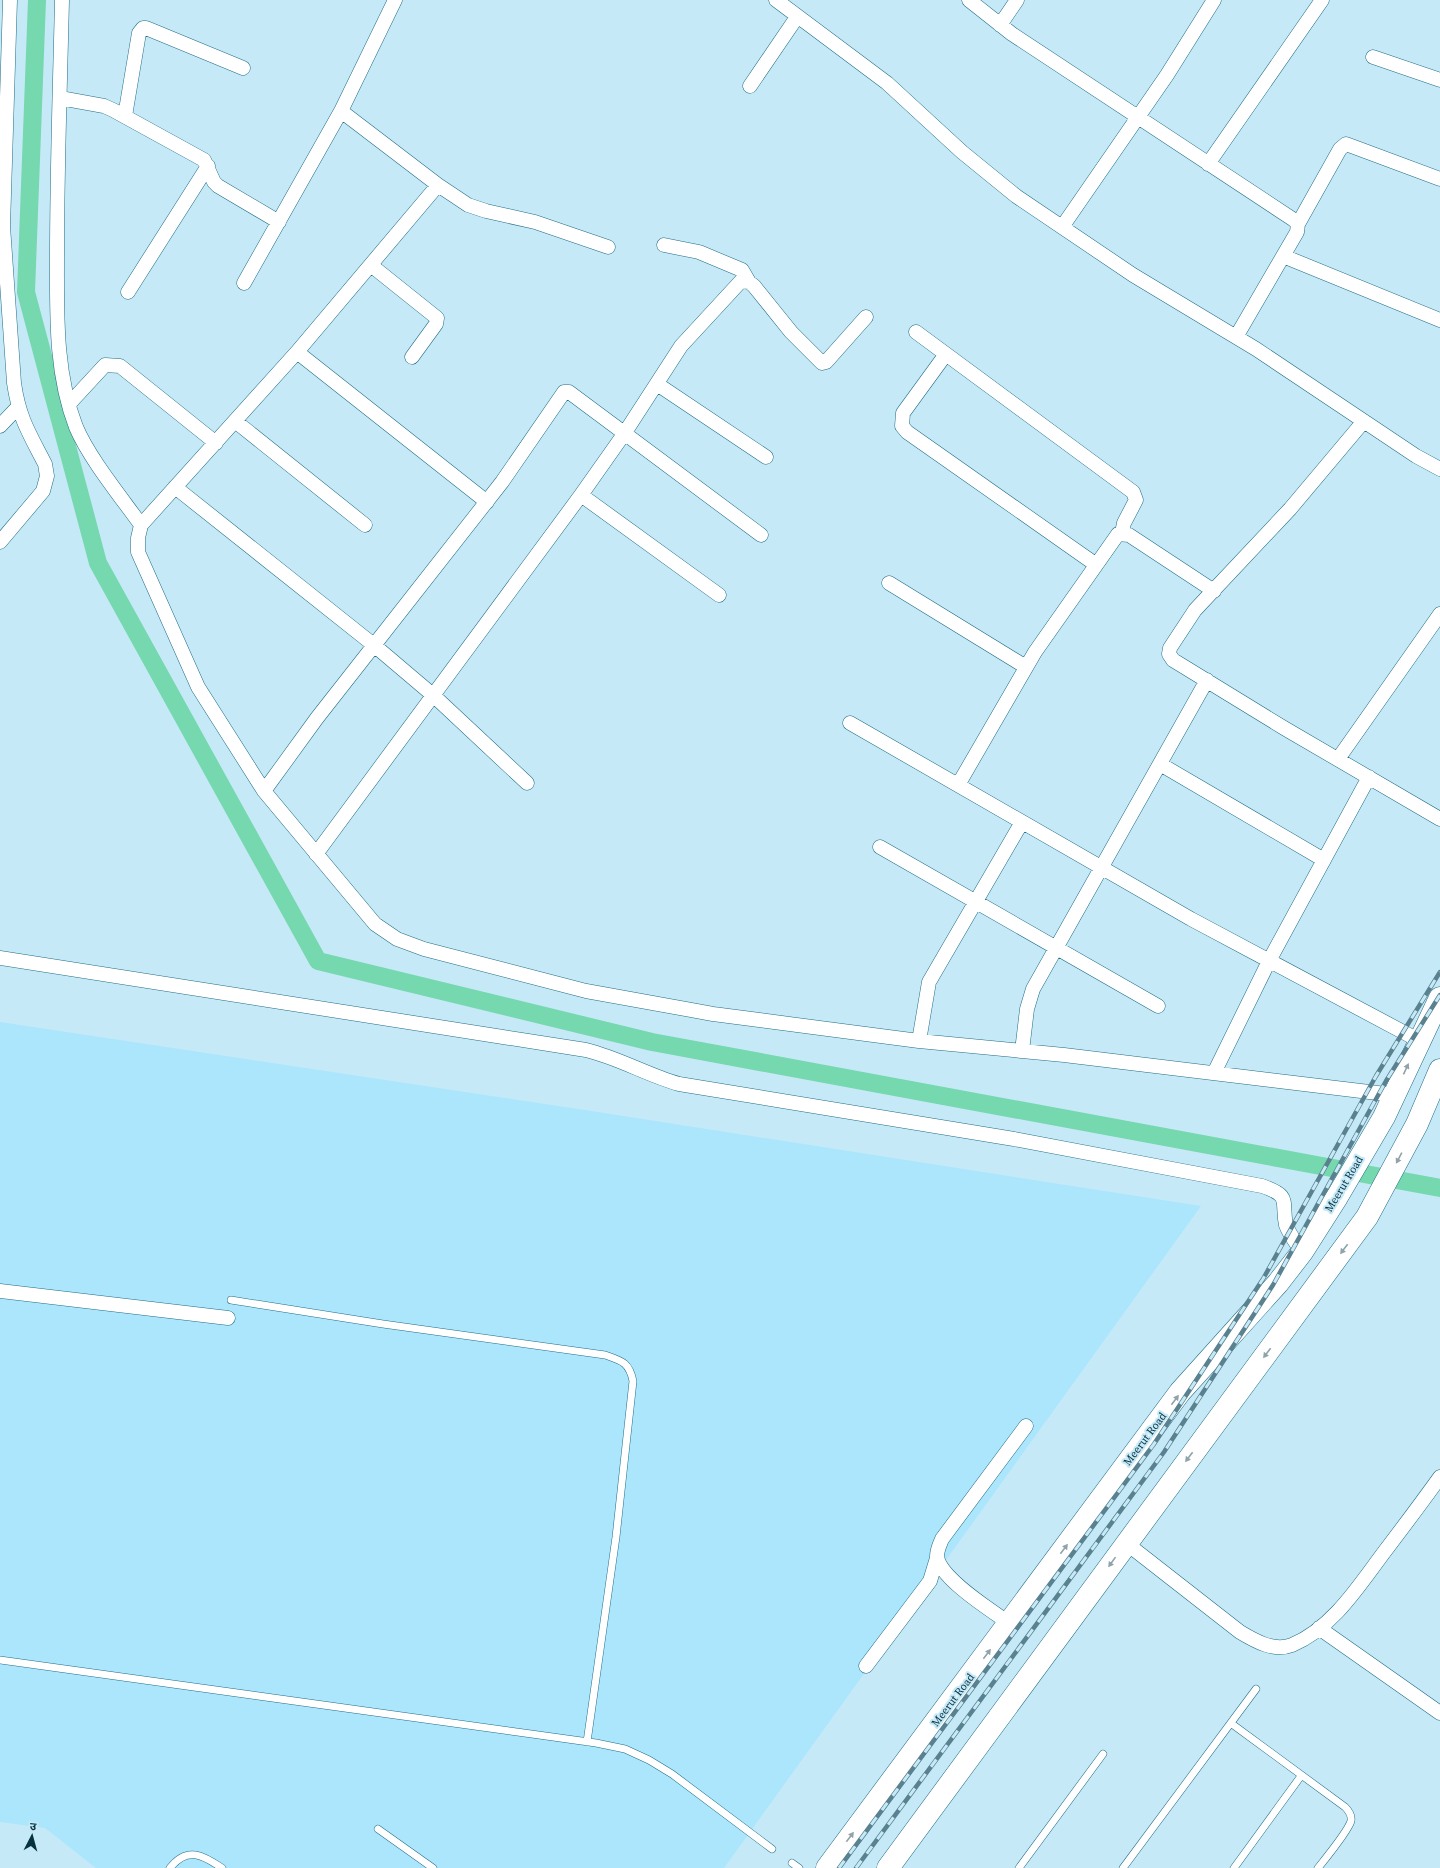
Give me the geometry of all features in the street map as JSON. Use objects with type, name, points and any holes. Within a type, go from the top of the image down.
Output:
[{"type":"highway","name":"Meerut Road","points":[[827,1868],[1180,1392],[1278,1283],[1302,1252],[1337,1197],[1384,1117],[1440,998]]},
{"type":"highway","points":[[888,1868],[1126,1543],[1368,1217],[1417,1124],[1440,1070]]},
{"type":"street","points":[[0,542],[43,491],[47,476],[45,464],[23,424],[18,407],[3,286],[4,30],[10,0]]},
{"type":"street","points":[[62,0],[56,315],[64,388],[77,428],[92,455],[141,525]]},
{"type":"street","points":[[244,283],[341,111],[395,0]]},
{"type":"street","points":[[776,0],[887,83],[962,152],[1016,196],[1133,275],[1298,376],[1416,456],[1440,469]]},
{"type":"street","points":[[969,0],[1000,24],[1298,224]]},
{"type":"street","points":[[1000,24],[1017,0]]},
{"type":"street","points":[[1062,227],[1214,0]]},
{"type":"street","points":[[1208,164],[1322,0]]},
{"type":"street","points":[[750,86],[797,17]]},
{"type":"street","points":[[125,116],[139,33],[143,28],[243,68]]},
{"type":"street","points":[[1373,57],[1440,80]]},
{"type":"street","points":[[60,98],[104,106],[204,160],[214,182],[218,186],[279,222]]},
{"type":"street","points":[[341,111],[438,185],[476,208],[535,222],[608,247]]},
{"type":"street","points":[[1236,337],[1297,232],[1298,224],[1340,149],[1346,144],[1440,179]]},
{"type":"street","points":[[128,292],[208,166]]},
{"type":"street","points":[[438,185],[372,266],[297,352],[141,525],[138,538],[138,552],[198,687],[264,791],[375,924],[397,939],[424,949],[586,991],[713,1014],[919,1041],[1022,1051],[1394,1095]]},
{"type":"street","points":[[664,245],[699,252],[742,270],[749,282],[791,332],[822,363],[826,362],[866,317]]},
{"type":"street","points":[[1283,256],[1440,320]]},
{"type":"street","points":[[372,266],[436,318],[436,324],[412,357]]},
{"type":"street","points":[[316,854],[581,495],[624,434],[687,338],[741,281],[749,282]]},
{"type":"street","points":[[916,332],[1132,492],[1136,500],[1124,523],[1122,533]]},
{"type":"street","points":[[297,352],[486,502]]},
{"type":"street","points":[[946,354],[903,413],[902,426],[907,432],[1095,564]]},
{"type":"street","points":[[69,404],[105,365],[120,366],[216,443]]},
{"type":"street","points":[[657,384],[766,457]]},
{"type":"street","points":[[264,791],[317,718],[375,646],[486,502],[564,392],[569,392],[762,535]]},
{"type":"street","points":[[0,426],[18,407]]},
{"type":"street","points":[[235,421],[365,526]]},
{"type":"street","points":[[1364,421],[1290,509],[1195,610],[1170,648],[1170,654],[1173,660],[1440,819]]},
{"type":"street","points":[[175,488],[375,646],[434,696],[527,783]]},
{"type":"street","points":[[581,495],[719,595]]},
{"type":"street","points":[[958,785],[1026,667],[1112,539],[1118,534],[1122,533],[1129,535],[1214,591]]},
{"type":"street","points":[[889,583],[1026,667]]},
{"type":"street","points":[[1338,759],[1440,614]]},
{"type":"street","points":[[1022,1051],[1029,998],[1206,680]]},
{"type":"street","points":[[850,723],[1192,919],[1420,1041]]},
{"type":"street","points":[[1160,764],[1324,860]]},
{"type":"street","points":[[1214,1073],[1270,961],[1369,777]]},
{"type":"street","points":[[919,1041],[929,982],[1022,822]]},
{"type":"street","points":[[880,847],[975,903],[1158,1006]]},
{"type":"street","points":[[0,958],[586,1050],[604,1054],[658,1078],[679,1084],[1014,1139],[1262,1186],[1277,1191],[1282,1197],[1286,1206],[1287,1227],[1302,1252]]},
{"type":"street","points":[[0,1291],[228,1318]]},
{"type":"street","points":[[866,1666],[930,1581],[942,1538],[1026,1426]]},
{"type":"street","points":[[1126,1543],[1240,1632],[1258,1643],[1273,1646],[1291,1646],[1319,1628],[1336,1613],[1359,1586],[1440,1477]]},
{"type":"street","points":[[937,1558],[954,1583],[1009,1623]]},
{"type":"street","points":[[1319,1628],[1440,1713]]},
{"type":"lane","points":[[231,1300],[383,1324],[605,1354],[621,1360],[630,1369],[633,1381],[616,1537],[587,1742]]},
{"type":"lane","points":[[0,1660],[587,1742],[626,1749],[649,1760],[672,1774],[772,1849]]},
{"type":"lane","points":[[1123,1868],[1232,1724],[1256,1689]]},
{"type":"lane","points":[[1232,1724],[1345,1807],[1350,1813],[1351,1820],[1347,1828],[1318,1868]]},
{"type":"lane","points":[[1019,1868],[1103,1754]]},
{"type":"lane","points":[[1234,1868],[1301,1776]]},
{"type":"lane","points":[[378,1829],[433,1868]]},
{"type":"lane","points":[[170,1868],[183,1855],[196,1854],[208,1859],[222,1868]]},
{"type":"lane","points":[[792,1863],[799,1868]]},
{"type":"shaded area","points":[[0,1022],[585,1110],[1201,1206],[724,1868],[96,1868],[45,1828],[0,1822]]},
{"type":"waterway","points":[[37,0],[26,292],[98,563],[318,961],[652,1042],[1440,1188]]},
{"type":"railway","points":[[839,1868],[1154,1444],[1263,1279],[1376,1076],[1440,972]]},
{"type":"railway","points":[[856,1868],[1164,1452],[1273,1285],[1386,1081],[1440,995]]}]
